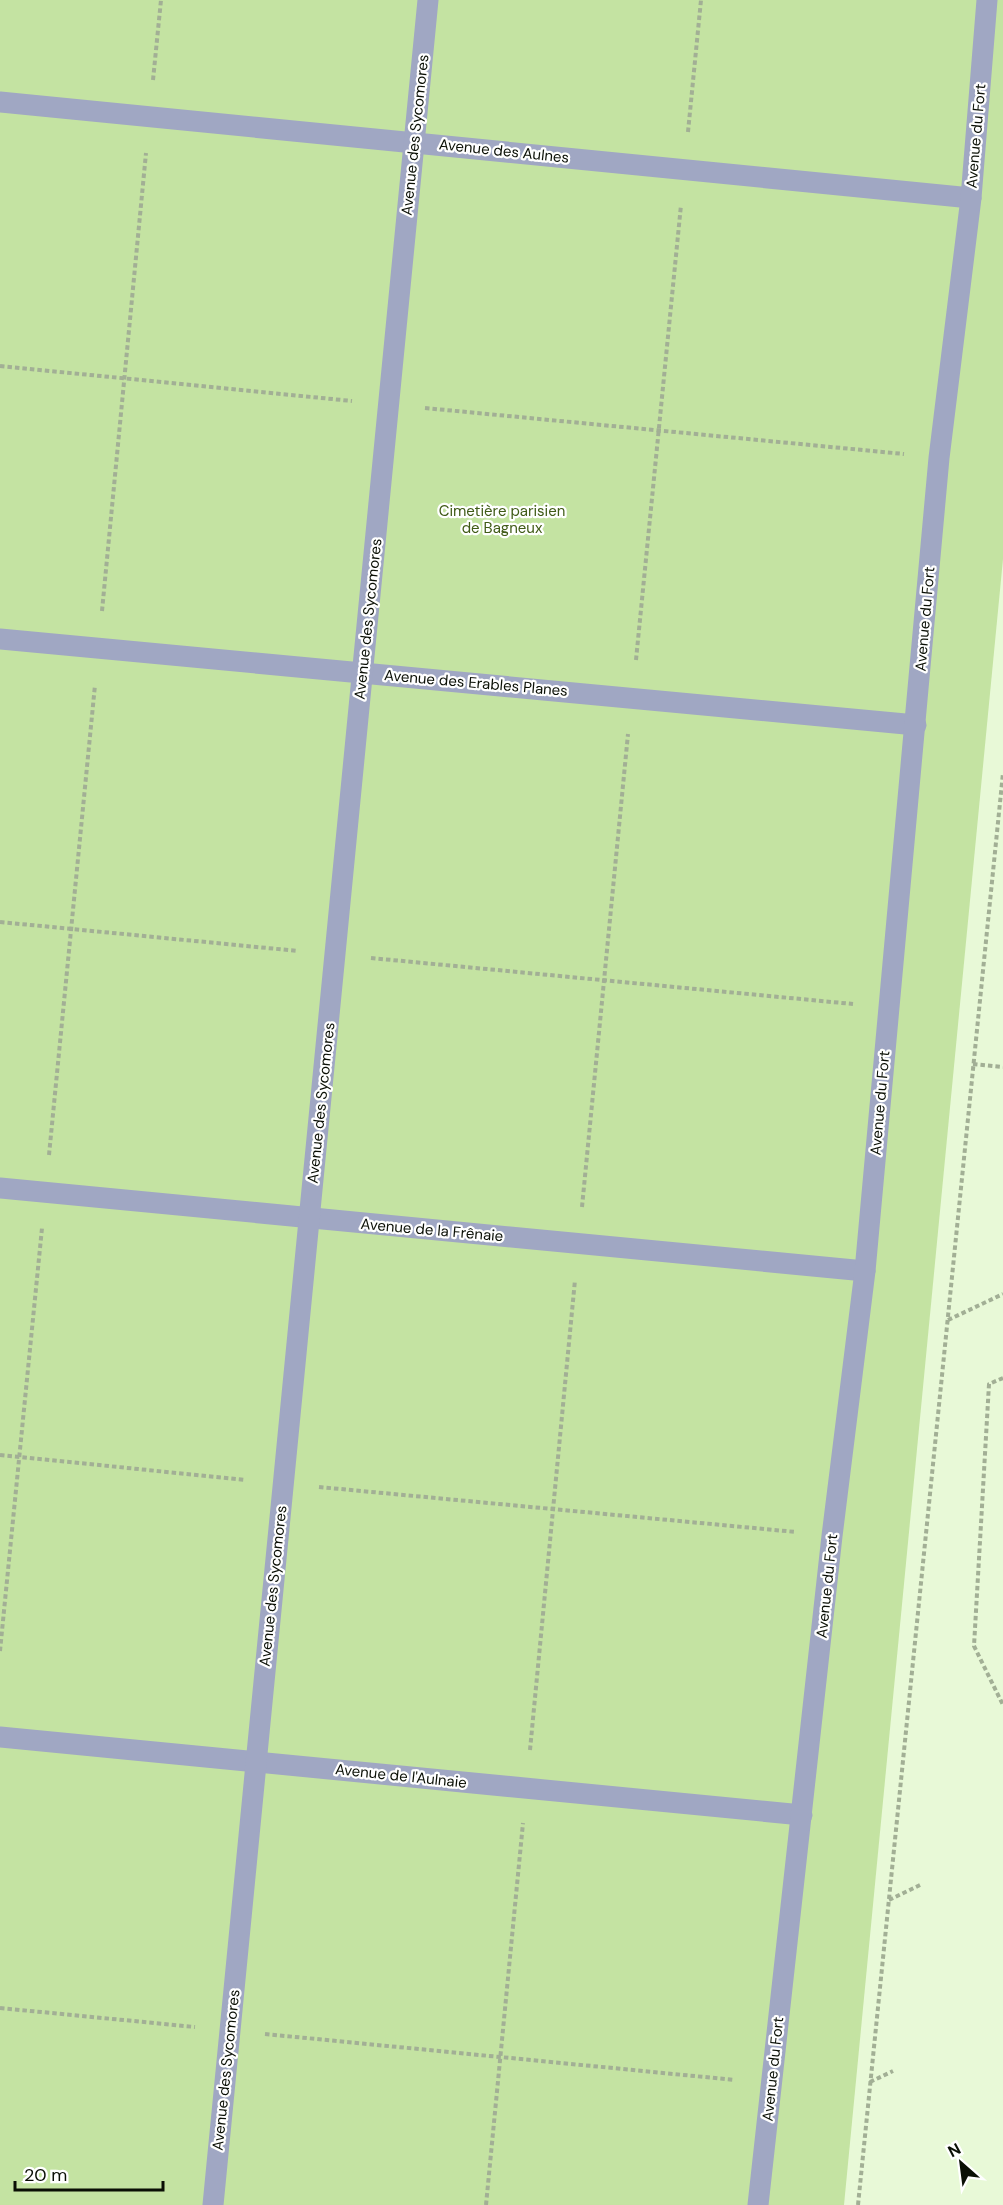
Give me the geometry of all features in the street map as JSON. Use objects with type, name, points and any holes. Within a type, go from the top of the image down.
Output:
[{"type":"lane","name":"Avenue des Sycomores","points":[[213,2205],[428,0]]},
{"type":"lane","name":"Avenue du Fort","points":[[758,2205],[832,1536],[865,1271],[939,458],[971,198],[987,0]]},
{"type":"lane","name":"Avenue des Aulnes","points":[[0,102],[971,198]]},
{"type":"lane","name":"Avenue des Erables Planes","points":[[0,639],[916,725]]},
{"type":"lane","name":"Avenue de la Frênaie","points":[[0,1188],[865,1271]]},
{"type":"lane","name":"Avenue de l'Aulnaie","points":[[0,1737],[802,1815]]},
{"type":"path","points":[[0,1651],[161,0]]},
{"type":"path","points":[[486,2205],[701,0]]},
{"type":"path","points":[[0,366],[939,458]]},
{"type":"path","points":[[858,2205],[1003,773]]},
{"type":"path","points":[[0,922],[889,1007]]},
{"type":"path","points":[[973,1064],[1003,1067]]},
{"type":"path","points":[[947,1320],[1003,1294]]},
{"type":"path","points":[[1003,1378],[989,1384],[974,1646],[1003,1705]]},
{"type":"path","points":[[0,1455],[832,1536]]},
{"type":"path","points":[[889,1900],[920,1885]]},
{"type":"path","points":[[0,2008],[772,2083]]},
{"type":"path","points":[[870,2082],[893,2071]]},
{"type":"green space","name":"Cimetière parisien de Bagneux","points":[[0,0],[1003,0],[1003,559],[844,2205],[0,2205]]}]
